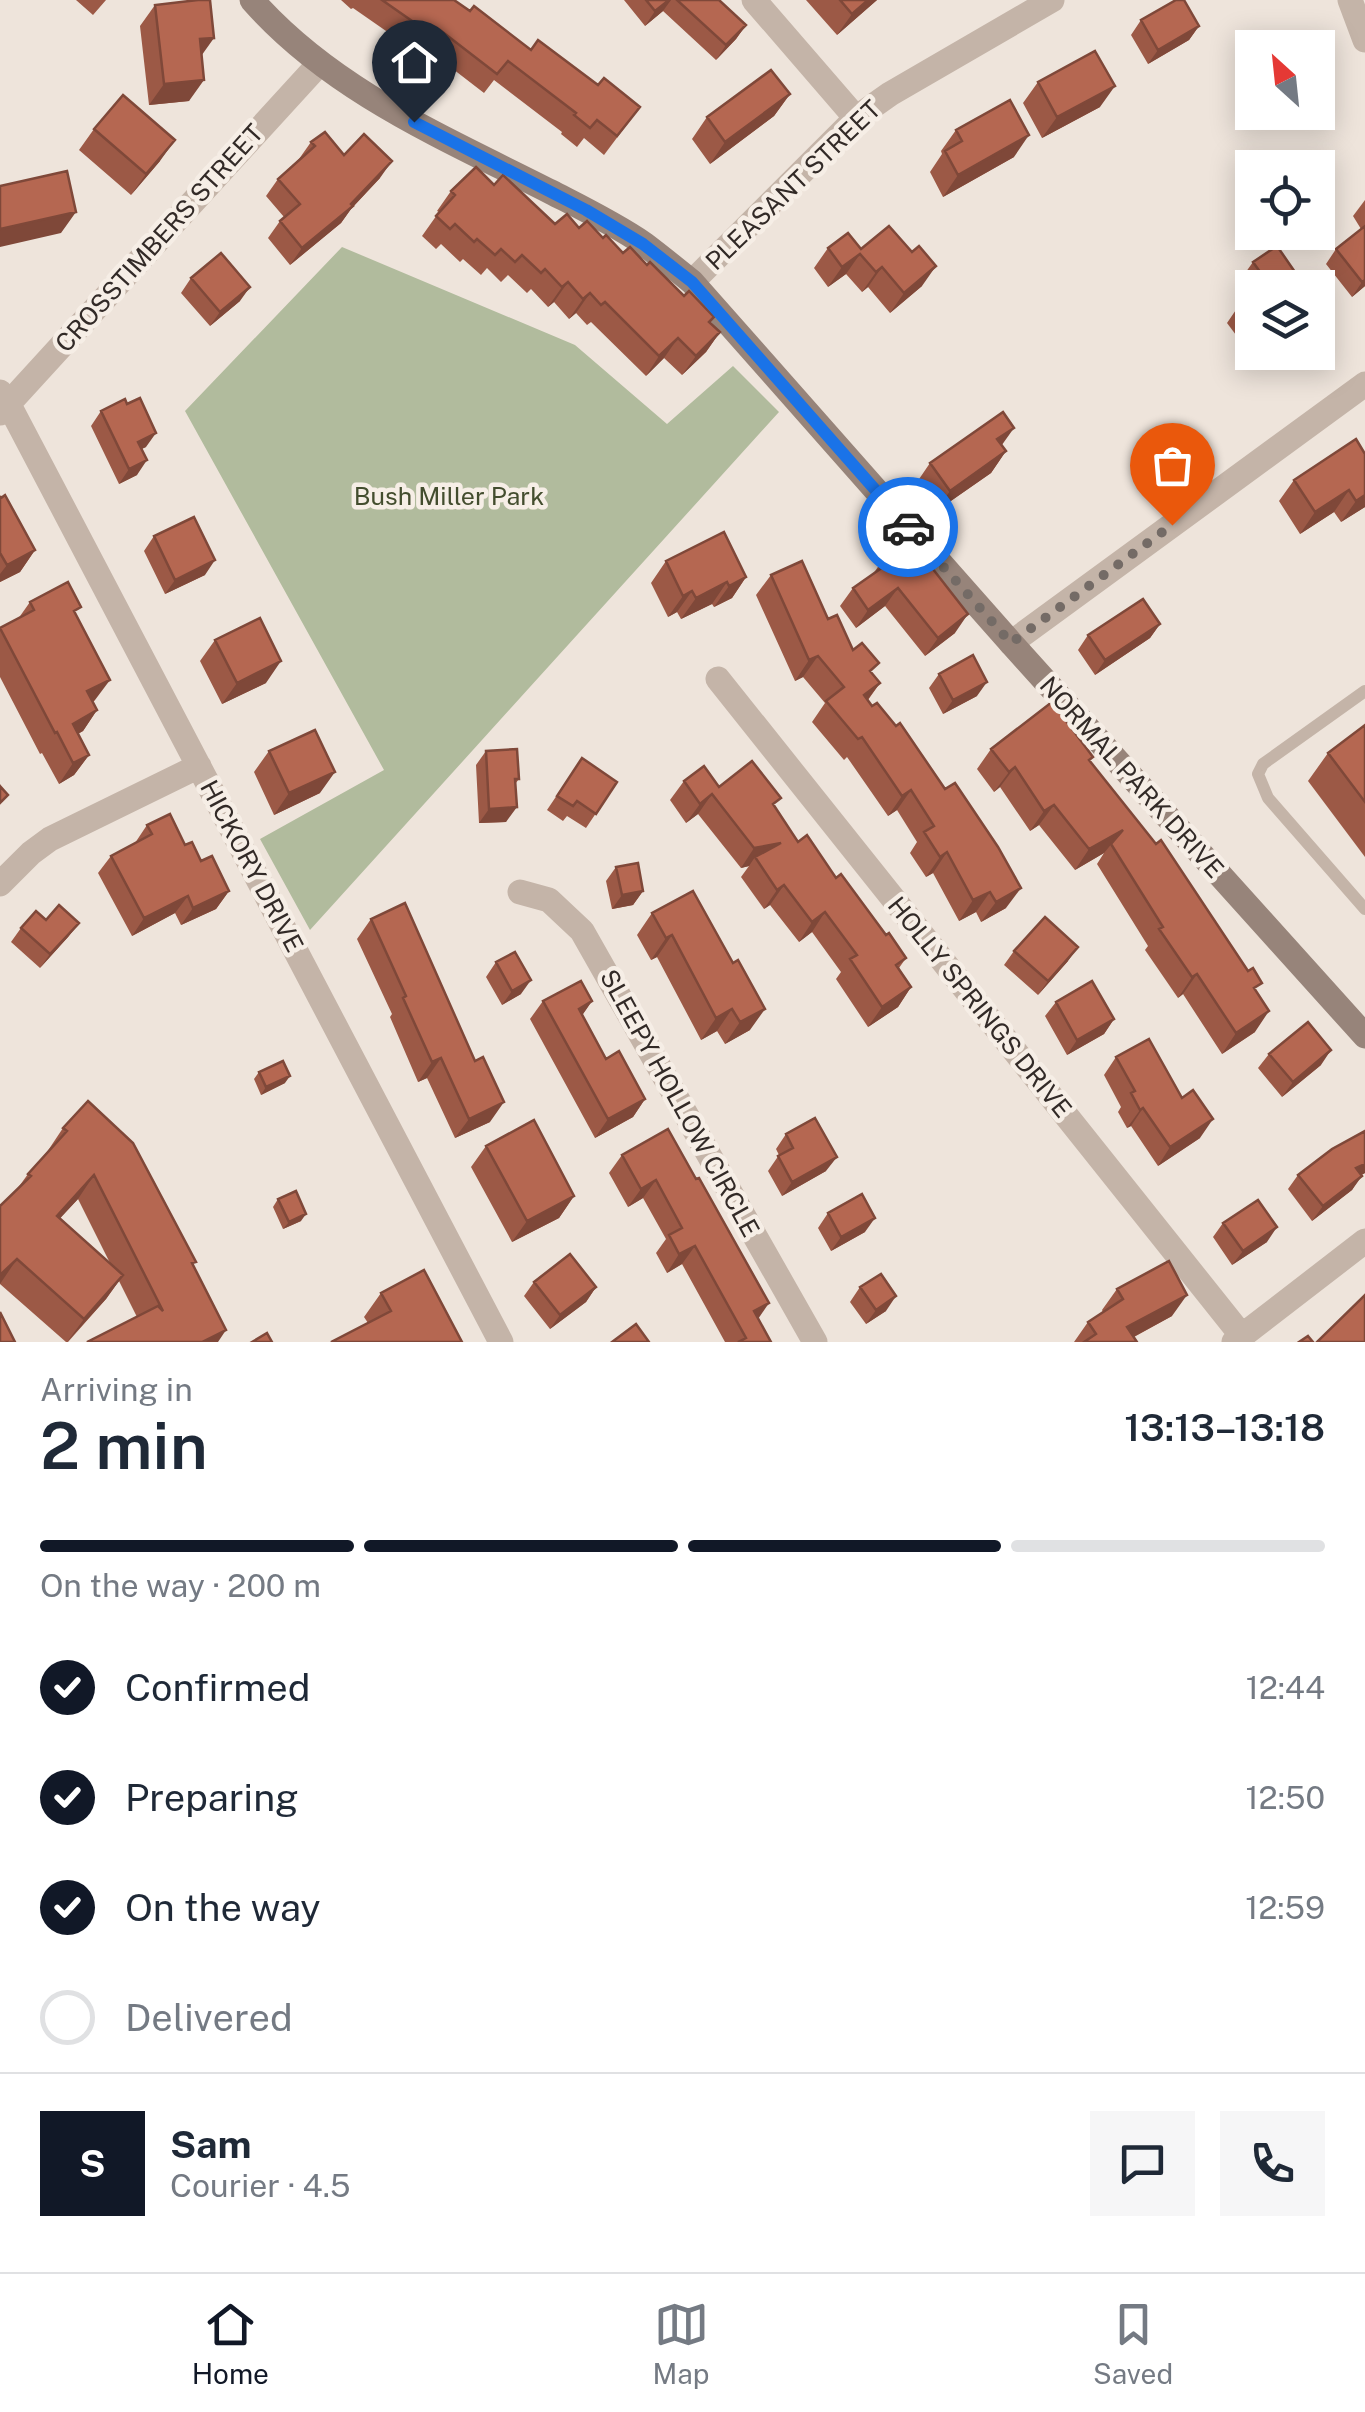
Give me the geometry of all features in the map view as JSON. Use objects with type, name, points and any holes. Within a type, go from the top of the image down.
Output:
[{"type":"street","name":"NORMAL PARK DRIVE","points":[[252,0],[319,64],[380,105],[614,227],[692,282],[1365,1036]]},
{"type":"street","points":[[754,0],[856,118]]},
{"type":"street","name":"PLEASANT STREET","points":[[692,282],[856,118],[890,94],[1052,0]]},
{"type":"street","points":[[1350,0],[1365,40]]},
{"type":"street","name":"CROSSTIMBERS STREET","points":[[3,403],[319,64]]},
{"type":"street","points":[[1011,643],[1365,384]]},
{"type":"street","name":"HICKORY DRIVE","points":[[3,403],[501,1342]]},
{"type":"street","name":"HOLLY SPRINGS DRIVE","points":[[718,679],[1238,1339]]},
{"type":"street","points":[[0,884],[50,839],[198,766]]},
{"type":"street","name":"SLEEPY HOLLOW CIRCLE","points":[[520,892],[549,900],[582,931],[815,1342]]},
{"type":"street","points":[[1238,1339],[1365,1240]]},
{"type":"lane","points":[[1365,691],[1263,764],[1258,774],[1268,798],[1365,910]]},
{"type":"green space","name":"Bush Miller Park","points":[[342,247],[575,345],[667,424],[733,366],[779,412],[310,930],[260,839],[384,770],[185,411]]},
{"type":"building","points":[[210,0],[214,38],[200,39],[204,80],[164,84],[155,5]]},
{"type":"building","points":[[382,0],[454,0],[470,11],[474,6],[531,50],[538,40],[598,85],[604,78],[640,107],[617,136],[597,120],[590,128],[508,61],[497,74],[440,30],[435,37]]},
{"type":"building","points":[[646,0],[669,0],[655,11]]},
{"type":"building","points":[[677,0],[719,0],[746,25],[726,45]]},
{"type":"building","points":[[840,0],[868,0],[852,14]]},
{"type":"building","points":[[1176,0],[1184,0],[1199,26],[1158,50],[1141,20]]},
{"type":"building","points":[[1095,51],[1115,86],[1057,117],[1038,82]]},
{"type":"building","points":[[771,70],[790,94],[725,142],[707,117]]},
{"type":"building","points":[[123,95],[175,140],[146,174],[94,129]]},
{"type":"building","points":[[1010,100],[1029,135],[958,175],[945,151],[962,141],[956,130]]},
{"type":"building","points":[[325,132],[344,155],[364,134],[392,161],[353,206],[302,248],[280,221],[300,204],[278,179]]},
{"type":"building","points":[[476,167],[494,185],[503,175],[555,224],[567,214],[579,228],[587,221],[623,253],[630,247],[684,296],[689,291],[714,317],[709,322],[720,332],[696,356],[678,338],[659,356],[605,302],[601,305],[590,293],[583,299],[568,282],[562,287],[545,269],[541,273],[522,255],[515,262],[501,249],[495,255],[455,224],[450,229],[436,216],[455,195],[451,191]]},
{"type":"building","points":[[67,171],[76,212],[0,229],[0,186]]},
{"type":"building","points":[[889,226],[912,252],[919,246],[936,266],[904,293],[882,267],[876,272],[860,254],[842,267],[828,248],[848,233],[861,249]]},
{"type":"building","points":[[1365,226],[1365,280],[1362,282],[1336,249]]},
{"type":"building","points":[[1271,250],[1280,250],[1294,270],[1259,270],[1253,262]]},
{"type":"building","points":[[221,253],[250,287],[220,312],[191,278]]},
{"type":"building","points":[[140,398],[156,433],[138,442],[147,460],[129,469],[101,411],[125,399],[127,404]]},
{"type":"building","points":[[1003,412],[1014,428],[997,439],[1006,451],[950,491],[930,463]]},
{"type":"building","points":[[1356,439],[1365,454],[1365,495],[1356,501],[1349,490],[1315,512],[1294,480]]},
{"type":"building","points":[[5,495],[35,550],[7,565],[0,553],[0,496]]},
{"type":"building","points":[[194,517],[215,560],[175,580],[154,536]]},
{"type":"building","points":[[724,532],[746,577],[696,598],[692,591],[683,596],[666,561]]},
{"type":"building","points":[[911,541],[968,614],[938,638],[898,588],[868,610],[853,588]]},
{"type":"building","points":[[802,561],[828,619],[837,615],[853,650],[862,643],[879,663],[870,671],[880,683],[864,695],[872,706],[877,703],[896,726],[900,723],[945,789],[955,783],[1021,888],[996,902],[990,892],[973,900],[947,852],[940,857],[924,832],[934,826],[911,790],[902,796],[862,737],[858,739],[826,701],[844,687],[818,656],[809,660],[771,575]]},
{"type":"building","points":[[68,582],[81,607],[74,611],[110,680],[87,691],[97,710],[73,724],[89,755],[73,763],[0,628],[34,610],[30,602]]},
{"type":"building","points":[[1143,599],[1160,624],[1105,660],[1088,635]]},
{"type":"building","points":[[260,618],[281,661],[237,683],[215,640]]},
{"type":"building","points":[[973,655],[987,682],[953,700],[939,674]]},
{"type":"building","points":[[1052,702],[1093,757],[1089,760],[1156,844],[1161,840],[1248,971],[1253,968],[1262,983],[1254,988],[1269,1011],[1236,1033],[1197,974],[1192,977],[1159,929],[1163,927],[1111,844],[1123,830],[1089,849],[1054,805],[1044,811],[1015,767],[1009,772],[991,749]]},
{"type":"building","points":[[1365,725],[1365,802],[1328,753]]},
{"type":"building","points":[[315,730],[335,772],[289,793],[269,751]]},
{"type":"building","points":[[517,749],[517,807],[489,809],[486,751]]},
{"type":"building","points":[[582,758],[617,782],[596,814],[577,801],[573,806],[557,796]]},
{"type":"building","points":[[752,761],[781,798],[773,804],[798,842],[807,835],[836,878],[841,874],[906,958],[896,965],[911,987],[882,1007],[850,959],[857,955],[825,912],[812,922],[784,885],[777,890],[755,857],[781,843],[754,848],[712,794],[700,804],[684,781],[704,766],[719,787]]},
{"type":"building","points":[[0,786],[8,795],[0,803]]},
{"type":"building","points":[[170,814],[185,845],[192,842],[201,861],[212,856],[229,891],[193,908],[188,896],[144,918],[111,856],[152,834],[147,825]]},
{"type":"building","points":[[638,863],[643,891],[622,895],[616,867]]},
{"type":"building","points":[[693,891],[733,963],[738,960],[765,1009],[740,1022],[732,1009],[716,1018],[672,935],[666,938],[652,913]]},
{"type":"building","points":[[405,903],[475,1061],[483,1057],[504,1102],[469,1119],[441,1058],[432,1062],[371,919]]},
{"type":"building","points":[[59,905],[79,923],[50,954],[21,928],[36,911],[46,920]]},
{"type":"building","points":[[1045,917],[1078,947],[1048,981],[1014,951]]},
{"type":"building","points":[[515,952],[531,980],[512,991],[496,962]]},
{"type":"building","points":[[581,981],[592,1001],[579,1009],[606,1059],[619,1051],[645,1099],[608,1119],[543,1001]]},
{"type":"building","points":[[1092,981],[1114,1019],[1077,1040],[1056,1002]]},
{"type":"building","points":[[1308,1022],[1331,1050],[1293,1082],[1269,1054]]},
{"type":"building","points":[[1149,1039],[1182,1098],[1193,1090],[1213,1119],[1170,1147],[1143,1108],[1140,1110],[1131,1093],[1135,1091],[1116,1057]]},
{"type":"building","points":[[283,1061],[290,1076],[266,1087],[259,1072]]},
{"type":"building","points":[[88,1101],[133,1143],[196,1262],[192,1263],[226,1330],[202,1342],[87,1342],[158,1306],[163,1311],[94,1175],[57,1216],[123,1275],[84,1319],[17,1259],[0,1275],[0,1206],[31,1176],[28,1174]]},
{"type":"building","points":[[815,1118],[837,1157],[792,1182],[778,1156],[793,1148],[786,1134]]},
{"type":"building","points":[[534,1120],[574,1196],[527,1221],[486,1146]]},
{"type":"building","points":[[668,1129],[769,1303],[754,1311],[771,1342],[738,1342],[746,1338],[695,1246],[679,1254],[669,1235],[682,1228],[656,1180],[641,1189],[622,1155]]},
{"type":"building","points":[[1365,1131],[1365,1164],[1356,1168],[1362,1176],[1323,1206],[1298,1175],[1332,1149]]},
{"type":"building","points":[[296,1191],[306,1214],[289,1222],[278,1199]]},
{"type":"building","points":[[862,1194],[875,1218],[841,1237],[828,1213]]},
{"type":"building","points":[[1258,1200],[1277,1227],[1243,1251],[1223,1223]]},
{"type":"building","points":[[570,1254],[596,1287],[560,1315],[534,1282]]},
{"type":"building","points":[[1169,1261],[1187,1295],[1127,1327],[1137,1342],[1084,1342],[1096,1334],[1088,1322],[1123,1299],[1117,1289]]},
{"type":"building","points":[[424,1270],[462,1342],[331,1342],[391,1311],[381,1293]]},
{"type":"building","points":[[881,1274],[896,1296],[876,1310],[860,1287]]},
{"type":"building","points":[[1365,1295],[1365,1342],[1317,1342]]},
{"type":"building","points":[[0,1312],[15,1342],[0,1342]]},
{"type":"building","points":[[636,1324],[649,1342],[612,1342]]},
{"type":"building","points":[[267,1333],[272,1342],[252,1342]]},
{"type":"way so far","points":[[908,527],[1011,643],[1172,525]]},
{"type":"route","points":[[414,122],[586,210],[643,244],[692,282],[908,527]]}]
